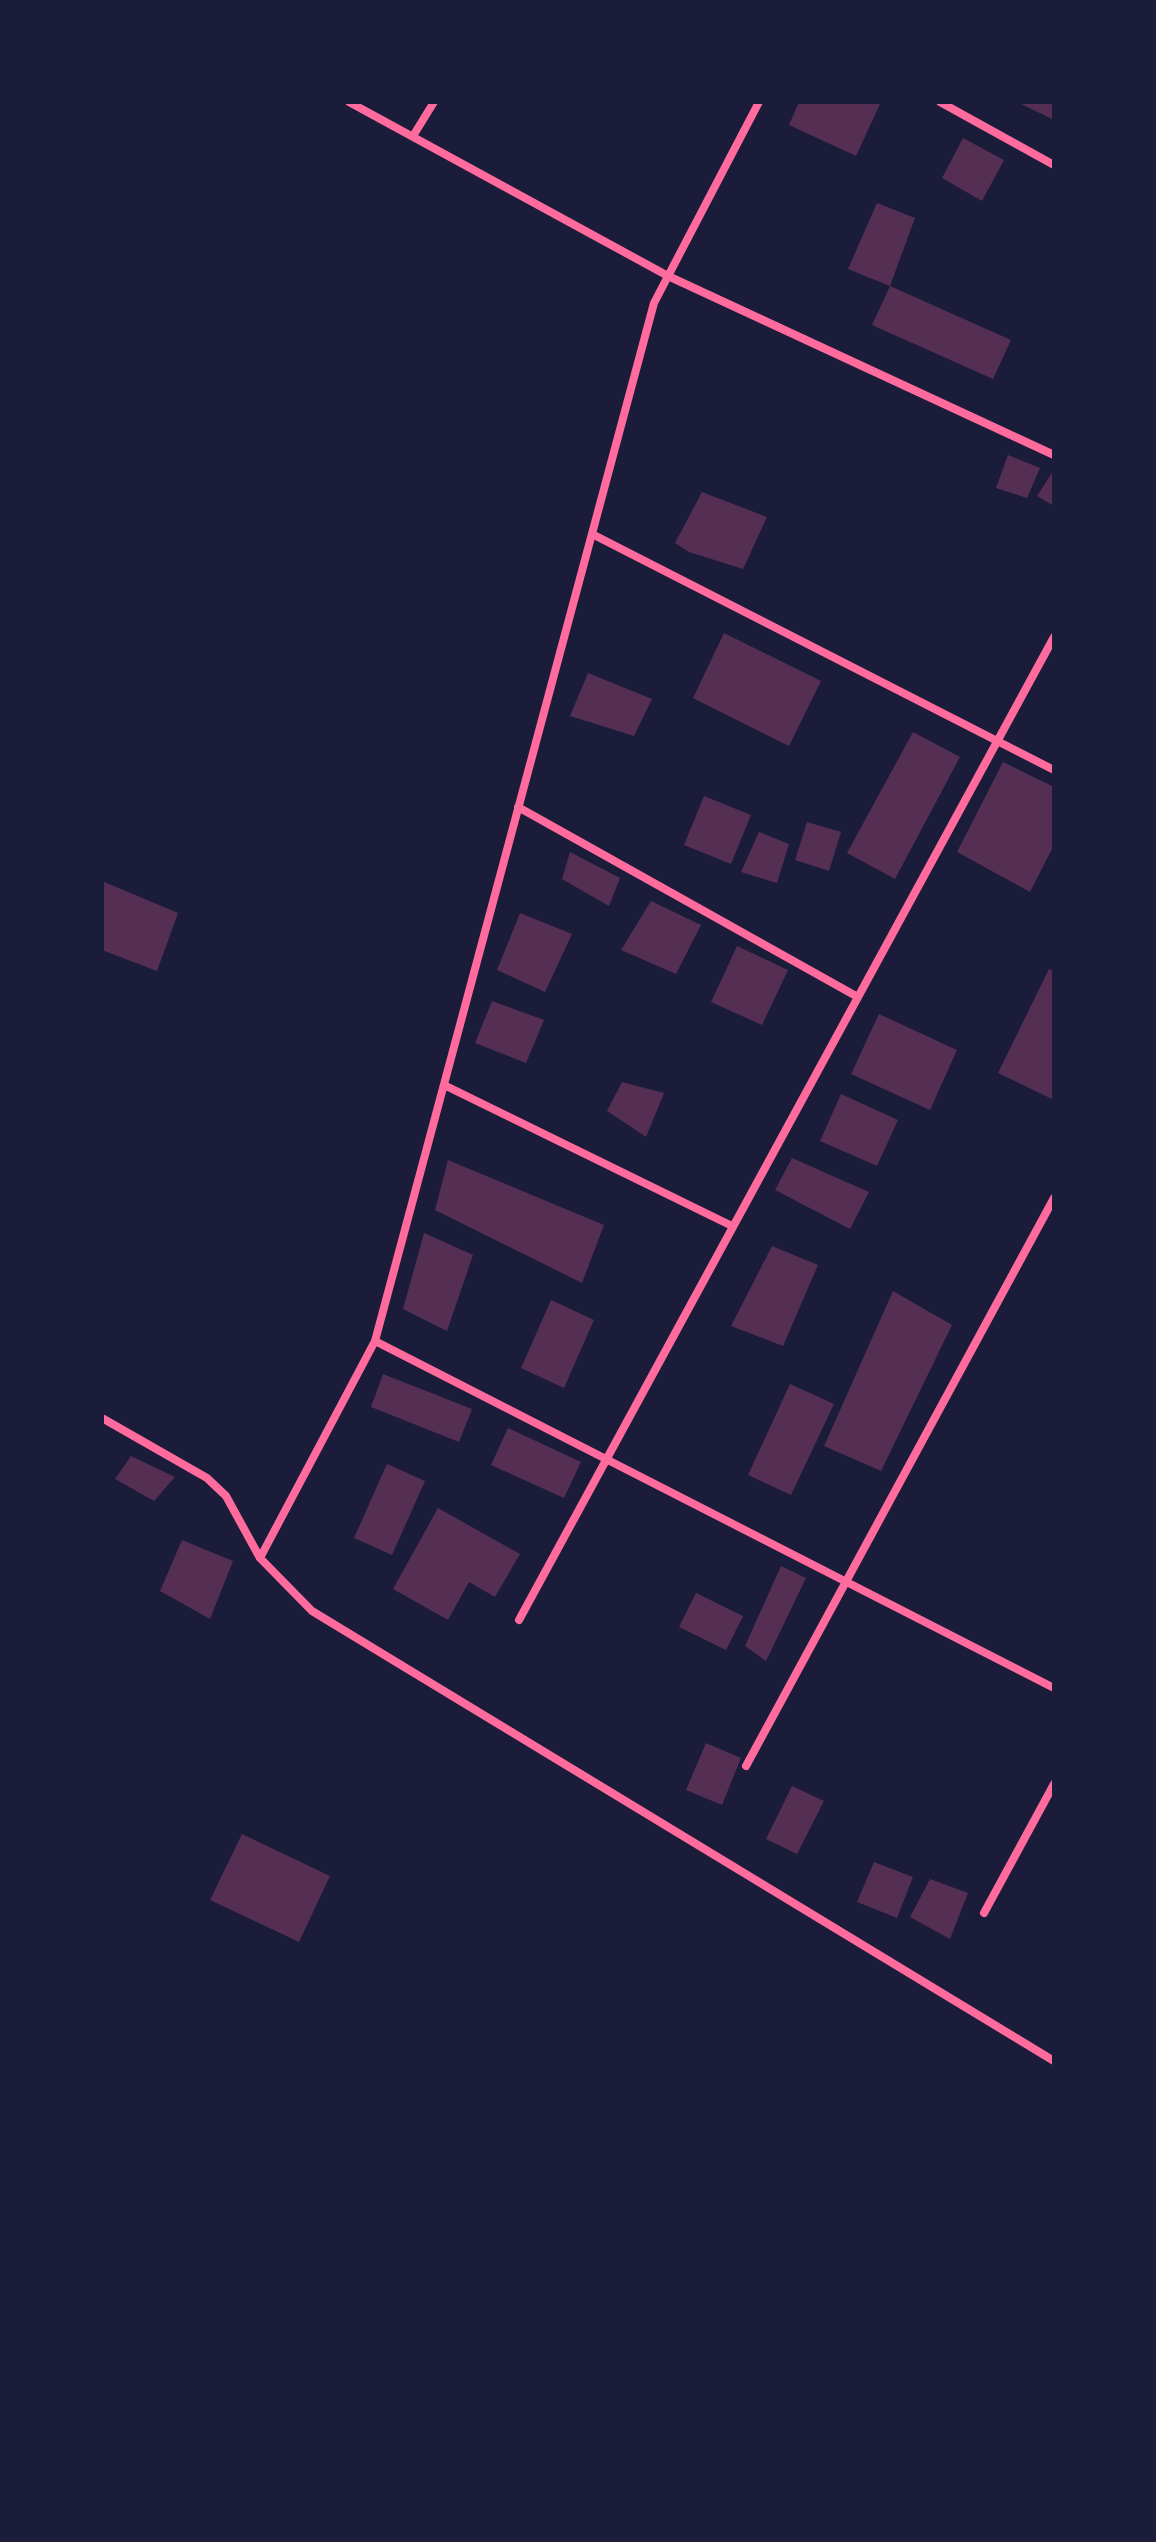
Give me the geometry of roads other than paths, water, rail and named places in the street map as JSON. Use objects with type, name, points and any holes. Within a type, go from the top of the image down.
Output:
[{"type":"street","points":[[349,102],[668,276],[1054,455]]},
{"type":"street","points":[[413,136],[434,102]]},
{"type":"street","points":[[260,1558],[375,1341],[654,303],[759,102]]},
{"type":"street","points":[[940,102],[1054,165]]},
{"type":"street","points":[[592,534],[1054,770]]},
{"type":"street","points":[[519,1620],[995,740],[1054,637]]},
{"type":"street","points":[[518,807],[856,996]]},
{"type":"street","points":[[444,1085],[732,1226]]},
{"type":"street","points":[[746,1766],[1054,1198]]},
{"type":"street","points":[[375,1341],[1054,1688]]},
{"type":"street","points":[[102,1418],[207,1478],[226,1496],[260,1558],[287,1590],[312,1611],[1054,2061]]},
{"type":"street","points":[[984,1913],[1054,1784]]}]
